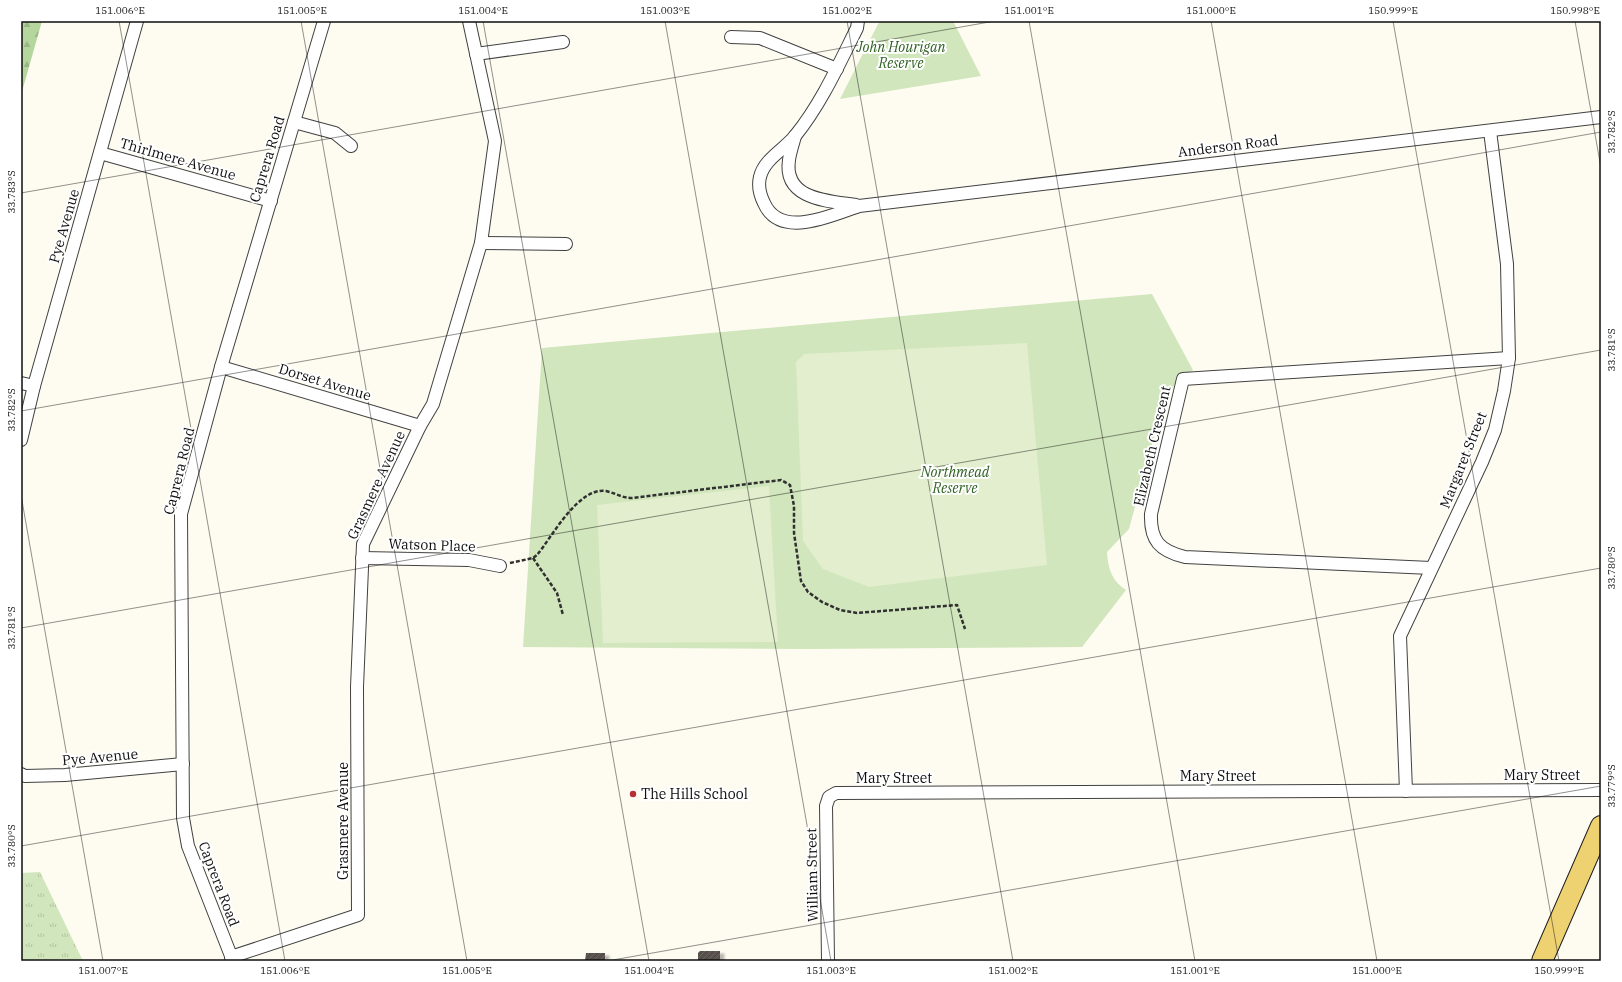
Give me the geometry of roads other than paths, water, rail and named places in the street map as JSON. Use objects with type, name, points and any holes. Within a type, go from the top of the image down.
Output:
[{"type":"main road","points":[[1542,961],[1601,826]]},
{"type":"street","name":"Pye Avenue","points":[[21,440],[34,386],[137,21]]},
{"type":"street","name":"Caprera Road","points":[[232,959],[188,846],[184,818],[182,764],[181,514],[221,366],[324,21]]},
{"type":"street","name":"Grasmere Avenue","points":[[232,959],[358,915],[357,686],[363,544],[420,426],[434,404],[481,243],[495,141],[468,21]]},
{"type":"street","name":"Anderson Road","points":[[858,21],[857,28],[837,68],[795,136],[764,166],[760,176],[762,199],[766,210],[773,217],[781,221],[790,223],[811,221],[859,206],[1601,117]]},
{"type":"street","points":[[730,37],[760,38],[837,68]]},
{"type":"street","points":[[476,54],[563,42]]},
{"type":"street","points":[[294,122],[335,133],[352,146]]},
{"type":"street","name":"Margaret Street","points":[[1406,791],[1400,636],[1482,462],[1495,430],[1504,391],[1509,358],[1507,264],[1490,131]]},
{"type":"street","name":"Anderson Road","points":[[795,136],[789,160],[789,168],[792,180],[799,191],[820,200],[859,206]]},
{"type":"street","name":"Thirlmere Avenue","points":[[100,153],[270,201]]},
{"type":"street","points":[[481,243],[566,244]]},
{"type":"street","name":"Elizabeth Crescent","points":[[1431,568],[1185,557],[1165,551],[1153,537],[1150,526],[1151,514],[1183,379],[1509,358]]},
{"type":"street","name":"Dorset Avenue","points":[[221,366],[420,426]]},
{"type":"street","points":[[21,383],[34,386]]},
{"type":"street","name":"Watson Place","points":[[362,558],[469,560],[500,566]]},
{"type":"street","name":"Pye Avenue","points":[[21,774],[25,776],[65,776],[182,764]]},
{"type":"street","name":"Mary Street","points":[[836,793],[1601,790]]},
{"type":"street","name":"William Street","points":[[828,961],[826,806],[829,798],[836,793]]},
{"type":"place","name":"The Hills School","points":[[633,794]]},
{"type":"park label","name":"John Hourigan Reserve","points":[[901,56]]},
{"type":"park label","name":"Northmead Reserve","points":[[955,480]]}]
